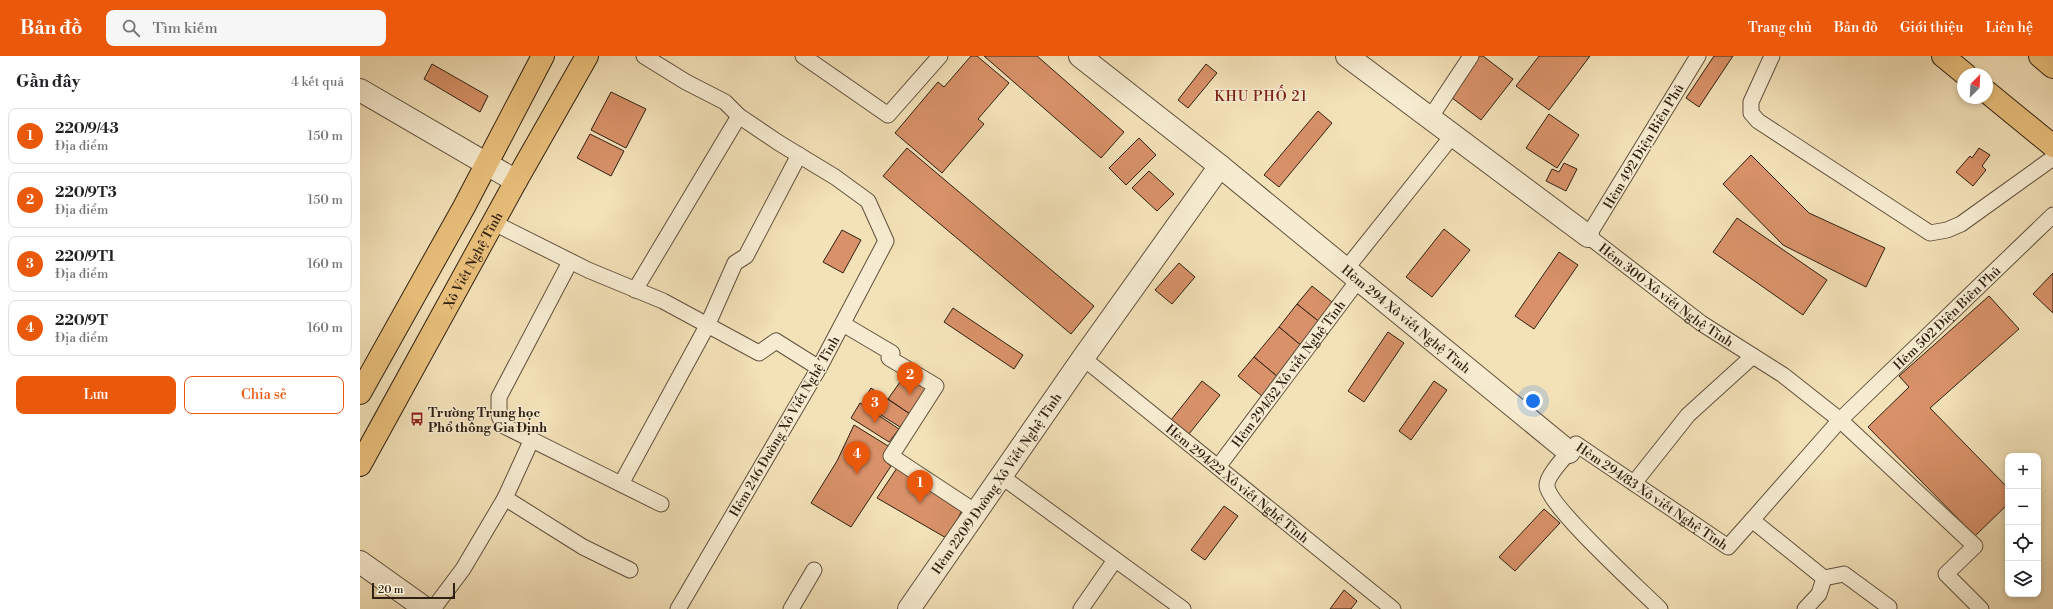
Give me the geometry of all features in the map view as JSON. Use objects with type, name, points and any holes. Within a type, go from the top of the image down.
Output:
[{"type":"main road","points":[[360,393],[486,164],[543,56]]},
{"type":"main road","name":"Xô Viết Nghệ Tĩnh","points":[[360,465],[516,181],[587,56]]},
{"type":"main road","points":[[1944,56],[1958,68]]},
{"type":"main road","points":[[2040,56],[2053,67]]},
{"type":"main road","points":[[1993,97],[2053,146]]},
{"type":"street","name":"Hẻm 294 Xô viết Nghệ Tĩnh","points":[[1080,56],[1220,166],[1569,452]]},
{"type":"street","name":"Hẻm 300 Xô viết Nghệ Tĩnh","points":[[1347,56],[1588,236]]},
{"type":"street","points":[[360,90],[516,181]]},
{"type":"street","name":"Hẻm 220/9 Đường Xô Viết Nghệ Tĩnh","points":[[909,609],[1083,358],[1220,166]]},
{"type":"street","points":[[360,562],[426,609]]},
{"type":"lane","points":[[621,484],[707,326],[735,263],[746,256],[799,155],[739,116],[725,102],[686,82],[644,56]]},
{"type":"lane","points":[[803,56],[888,115],[940,56]]},
{"type":"lane","points":[[1430,118],[1471,56]]},
{"type":"lane","name":"Hẻm 492 Điện Biên Phủ","points":[[1588,236],[1698,56]]},
{"type":"lane","points":[[1772,56],[1751,102],[1751,113],[1758,120],[1930,233],[1947,230],[1961,224],[2053,158]]},
{"type":"lane","points":[[635,290],[739,116]]},
{"type":"lane","name":"Hẻm 294/32 Xô viết Nghệ Tĩnh","points":[[1218,467],[1352,274],[1453,135]]},
{"type":"lane","name":"Hẻm 246 Đường Xô Viết Nghệ Tĩnh","points":[[678,609],[819,368],[886,241],[868,201],[799,155]]},
{"type":"lane","name":"Hẻm 502 Điện Biên Phủ","points":[[1752,520],[1840,420],[2053,215]]},
{"type":"lane","points":[[494,223],[570,262],[663,301],[759,353],[776,341],[819,368]]},
{"type":"lane","name":"Hẻm 300 Xô viết Nghệ Tĩnh","points":[[1588,236],[1701,323],[1783,375],[1840,420],[1975,546],[1946,574],[1981,609]]},
{"type":"lane","points":[[570,262],[499,397],[499,416],[504,426],[661,504]]},
{"type":"lane","points":[[843,324],[892,353],[889,358],[936,386],[891,456],[976,512]]},
{"type":"lane","points":[[1634,483],[1688,415],[1753,356]]},
{"type":"lane","name":"Hẻm 294/22 Xô viết Nghệ Tĩnh","points":[[1083,358],[1393,609]]},
{"type":"lane","points":[[433,609],[463,568],[505,498],[532,439]]},
{"type":"lane","name":"Hẻm 294/83 Xô viết Nghệ Tĩnh","points":[[1569,452],[1576,444],[1728,547],[1752,520]]},
{"type":"lane","points":[[1569,452],[1548,478],[1547,486],[1554,502],[1607,558],[1660,609]]},
{"type":"lane","points":[[1001,476],[1182,609]]},
{"type":"lane","points":[[505,498],[583,547],[630,570]]},
{"type":"lane","points":[[1752,520],[1824,578]]},
{"type":"lane","points":[[1081,609],[1115,560]]},
{"type":"lane","points":[[791,609],[814,570]]},
{"type":"lane","points":[[1824,578],[1844,574],[1889,607]]},
{"type":"lane","points":[[1805,609],[1819,594],[1824,578]]},
{"type":"building","points":[[971,56],[977,56],[1009,83],[978,119],[984,124],[942,173],[895,133],[938,82],[944,87]]},
{"type":"building","points":[[984,56],[1037,56],[1124,132],[1101,158]]},
{"type":"building","points":[[1477,56],[1483,56],[1513,79],[1481,120],[1447,94]]},
{"type":"building","points":[[1539,56],[1590,56],[1549,110],[1516,86]]},
{"type":"building","points":[[1714,56],[1733,56],[1699,107],[1686,98]]},
{"type":"building","points":[[432,64],[488,96],[480,112],[424,79]]},
{"type":"building","points":[[1206,64],[1217,73],[1188,108],[1178,100]]},
{"type":"building","points":[[611,92],[646,109],[626,148],[591,130]]},
{"type":"building","points":[[1318,111],[1332,123],[1279,187],[1264,175]]},
{"type":"building","points":[[1549,114],[1579,135],[1557,168],[1526,148]]},
{"type":"building","points":[[590,134],[624,151],[611,176],[577,158]]},
{"type":"building","points":[[1139,138],[1156,155],[1126,185],[1109,168]]},
{"type":"building","points":[[907,148],[1094,306],[1071,334],[883,176]]},
{"type":"building","points":[[1979,148],[1990,155],[1982,166],[1986,170],[1973,186],[1956,172],[1970,156],[1972,158]]},
{"type":"building","points":[[1751,155],[1809,213],[1885,248],[1866,287],[1783,245],[1723,184]]},
{"type":"building","points":[[1564,163],[1577,169],[1566,191],[1546,181],[1552,169],[1559,172]]},
{"type":"building","points":[[1149,171],[1174,194],[1157,211],[1132,188]]},
{"type":"building","points":[[1737,218],[1827,280],[1803,315],[1713,252]]},
{"type":"building","points":[[1444,229],[1470,250],[1432,297],[1406,277]]},
{"type":"building","points":[[842,230],[861,240],[843,273],[823,262]]},
{"type":"building","points":[[1559,252],[1578,265],[1534,329],[1515,316]]},
{"type":"building","points":[[1179,263],[1195,277],[1172,304],[1155,290]]},
{"type":"building","points":[[2053,273],[2053,313],[2033,294]]},
{"type":"building","points":[[1312,286],[1337,306],[1322,324],[1297,304]]},
{"type":"building","points":[[1989,296],[2019,329],[1930,408],[2005,485],[2005,507],[1975,536],[1868,427],[1909,387],[1899,376]]},
{"type":"building","points":[[1297,304],[1322,324],[1303,347],[1279,327]]},
{"type":"building","points":[[953,308],[1023,355],[1014,369],[944,322]]},
{"type":"building","points":[[1279,327],[1303,347],[1278,377],[1254,357]]},
{"type":"building","points":[[1388,332],[1404,343],[1364,402],[1348,391]]},
{"type":"building","points":[[1254,357],[1278,377],[1263,397],[1238,376]]},
{"type":"building","points":[[905,375],[932,391],[910,414],[888,399]]},
{"type":"building","points":[[1202,381],[1220,395],[1185,439],[1167,425]]},
{"type":"building","points":[[1434,381],[1447,390],[1411,440],[1399,431]]},
{"type":"building","points":[[871,388],[910,414],[900,427],[862,403]]},
{"type":"building","points":[[860,403],[899,429],[889,442],[851,418]]},
{"type":"building","points":[[854,425],[893,449],[886,462],[891,466],[851,527],[811,503],[837,461]]},
{"type":"building","points":[[897,468],[963,508],[948,539],[877,498]]},
{"type":"building","points":[[1224,506],[1238,516],[1205,560],[1191,550]]},
{"type":"building","points":[[1544,509],[1560,523],[1515,571],[1499,557]]},
{"type":"building","points":[[1344,590],[1357,601],[1351,609],[1330,609]]},
{"type":"place","name":"220/9T3","points":[[910,395]]},
{"type":"place","name":"Trường Trung học Phổ thông Gia Định","points":[[417,419]]},
{"type":"place","name":"220/9T1","points":[[875,423]]},
{"type":"place","name":"220/9T","points":[[857,474]]},
{"type":"place","name":"220/9/43","points":[[920,503]]},
{"type":"district","name":"KHU PHỐ 21","points":[[1261,96]]}]
